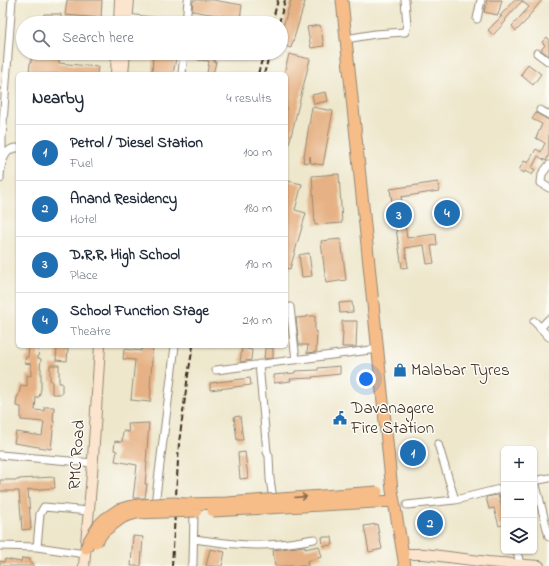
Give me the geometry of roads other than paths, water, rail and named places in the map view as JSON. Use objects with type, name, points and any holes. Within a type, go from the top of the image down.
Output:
[{"type":"main road","points":[[342,0],[392,490],[405,566]]},
{"type":"main road","points":[[88,550],[104,532],[122,517],[136,513],[229,510],[376,497],[392,490]]},
{"type":"main road","points":[[88,550],[90,539],[105,519],[118,510],[139,505],[174,503],[227,503],[274,499],[376,497],[394,501]]},
{"type":"street","points":[[2,163],[2,137],[12,0]]},
{"type":"street","points":[[120,0],[123,16]]},
{"type":"street","points":[[125,16],[129,0]]},
{"type":"street","points":[[187,16],[188,0]]},
{"type":"street","points":[[346,39],[375,34],[405,32],[407,25],[405,0]]},
{"type":"street","points":[[477,19],[481,0]]},
{"type":"street","points":[[537,53],[549,62]]},
{"type":"street","points":[[116,72],[117,60]]},
{"type":"street","points":[[123,72],[124,60]]},
{"type":"street","points":[[182,72],[183,60]]},
{"type":"street","points":[[540,110],[549,115]]},
{"type":"street","points":[[0,179],[2,163],[6,154],[16,148]]},
{"type":"street","points":[[549,164],[542,174],[540,183],[549,188]]},
{"type":"street","points":[[290,307],[296,360]]},
{"type":"street","points":[[540,328],[549,319]]},
{"type":"street","points":[[534,321],[549,337]]},
{"type":"street","name":"RMC Road","points":[[90,566],[88,550],[89,511],[100,348]]},
{"type":"street","name":"RMC Road","points":[[84,566],[88,550],[104,348]]},
{"type":"street","points":[[155,504],[175,348]]},
{"type":"street","points":[[216,370],[378,349]]},
{"type":"street","points":[[258,364],[267,452],[269,456],[270,479],[274,499]]},
{"type":"street","points":[[438,444],[455,500]]},
{"type":"street","points":[[0,455],[93,463]]},
{"type":"street","points":[[537,480],[549,478]]},
{"type":"street","points":[[534,482],[549,537]]},
{"type":"street","points":[[408,505],[455,500],[501,488]]},
{"type":"street","points":[[37,547],[40,514],[44,507],[89,511]]},
{"type":"street","points":[[192,566],[194,511]]},
{"type":"street","points":[[194,539],[224,544],[248,545],[280,544],[314,539]]},
{"type":"street","points":[[0,546],[88,550]]},
{"type":"street","points":[[404,554],[424,554],[488,562],[539,566]]},
{"type":"street","points":[[518,554],[520,565]]},
{"type":"railway","points":[[274,16],[278,0]]},
{"type":"railway","points":[[281,16],[285,0]]},
{"type":"railway","points":[[259,72],[262,60]]},
{"type":"railway","points":[[265,72],[268,60]]},
{"type":"railway","points":[[172,566],[179,443],[193,348]]},
{"type":"place","name":"School Function Stage","points":[[447,213]]},
{"type":"place","name":"D.R.R. High School","points":[[399,215]]},
{"type":"place","name":"Malabar Tyres","points":[[400,370]]},
{"type":"place","name":"Davanagere Fire Station","points":[[340,418]]},
{"type":"place","name":"Petrol / Diesel Station","points":[[413,453]]},
{"type":"place","name":"Anand Residency","points":[[430,523]]}]
